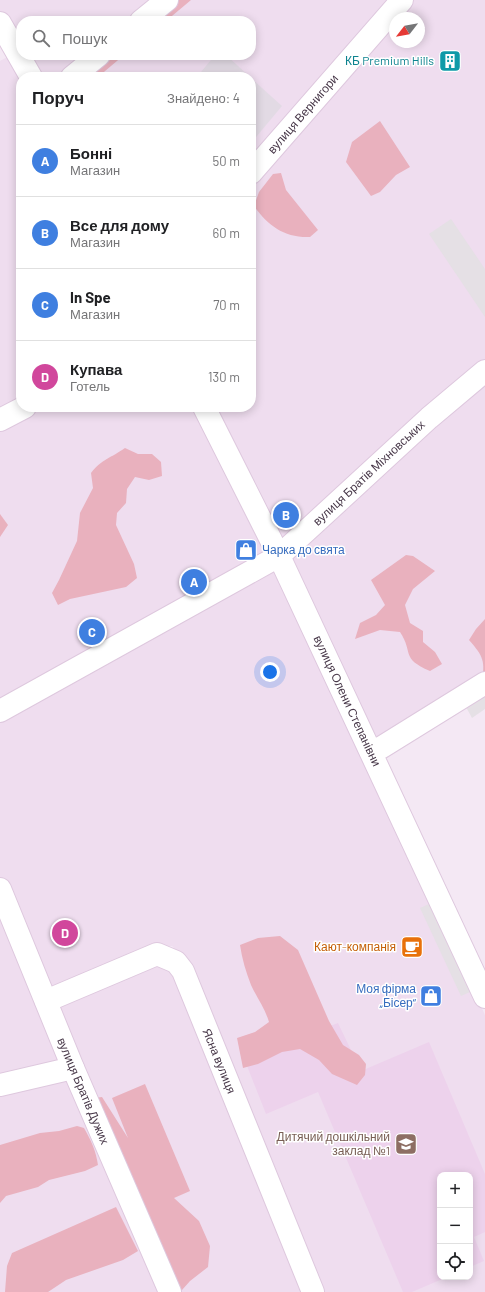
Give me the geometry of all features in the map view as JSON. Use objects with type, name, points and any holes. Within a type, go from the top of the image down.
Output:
[{"type":"street","points":[[147,16],[167,0]]},
{"type":"street","name":"вулиця Вернигори","points":[[256,167],[402,0]]},
{"type":"street","points":[[0,23],[8,54],[26,72]]},
{"type":"street","points":[[78,72],[93,60]]},
{"type":"street","name":"вулиця Братів Міхновських","points":[[0,711],[279,556],[429,418],[485,371]]},
{"type":"street","points":[[0,420],[16,412]]},
{"type":"street","name":"вулиця Олени Степанівни","points":[[207,412],[279,556],[485,997]]},
{"type":"street","points":[[371,752],[382,747],[485,683]]},
{"type":"street","name":"вулиця Братів Дужих","points":[[0,889],[73,1068],[170,1292]]},
{"type":"street","name":"Ясна вулиця","points":[[46,1001],[158,954],[176,962],[183,971],[313,1292]]},
{"type":"street","points":[[0,1085],[73,1068]]},
{"type":"shaded area","points":[[0,0],[157,0],[137,16],[16,16],[16,45],[0,17]]},
{"type":"shaded area","points":[[173,0],[191,0],[172,16],[153,16]]},
{"type":"shaded area","points":[[176,0],[485,0],[485,367],[279,549],[210,412],[256,412],[256,72],[87,72],[102,60],[256,60],[256,16],[156,16]]},
{"type":"shaded area","points":[[9,56],[18,72],[16,72],[16,409],[0,417],[0,61]]},
{"type":"shaded area","points":[[25,60],[83,60],[68,72],[31,72]]},
{"type":"shaded area","points":[[99,60],[118,60],[104,72],[84,72]]},
{"type":"shaded area","points":[[211,60],[231,60],[245,72],[201,72]]},
{"type":"shaded area","points":[[256,83],[282,106],[256,137]]},
{"type":"shaded area","points":[[380,121],[410,167],[396,175],[380,192],[371,196],[346,162],[352,142]]},
{"type":"shaded area","points":[[281,173],[286,190],[318,230],[310,237],[301,237],[285,233],[271,225],[256,209],[256,200],[259,192],[273,174]]},
{"type":"shaded area","points":[[451,219],[485,269],[485,317],[429,234]]},
{"type":"shaded area","points":[[485,379],[485,676],[383,740],[370,740],[285,558]]},
{"type":"shaded area","points":[[27,412],[201,412],[278,565],[485,1015],[485,1292],[318,1292],[181,955],[172,946],[158,946],[49,991],[0,878],[0,426]]},
{"type":"shaded area","points":[[125,448],[138,454],[152,454],[161,462],[162,476],[149,480],[135,477],[127,489],[126,503],[117,513],[116,525],[134,564],[137,578],[126,587],[70,599],[58,605],[52,593],[77,541],[80,513],[93,488],[91,473],[103,462]]},
{"type":"shaded area","points":[[0,514],[8,525],[0,537]]},
{"type":"shaded area","points":[[406,555],[413,556],[435,571],[413,589],[405,605],[410,623],[423,631],[423,642],[435,652],[442,664],[430,671],[411,658],[400,632],[380,630],[355,639],[360,623],[376,615],[385,605],[371,580]]},
{"type":"shaded area","points":[[485,619],[485,682],[482,683],[482,660],[478,651],[469,640]]},
{"type":"shaded area","points":[[485,695],[485,709],[472,718],[466,707]]},
{"type":"shaded area","points":[[0,904],[65,1064],[0,1081]]},
{"type":"shaded area","points":[[429,904],[470,992],[461,996],[420,908]]},
{"type":"shaded area","points":[[280,936],[298,950],[329,1021],[343,1045],[359,1055],[366,1064],[365,1075],[357,1085],[332,1074],[319,1060],[300,1049],[282,1052],[258,1064],[243,1068],[237,1038],[255,1032],[269,1022],[251,985],[244,965],[240,945],[258,938]]},
{"type":"shaded area","points":[[151,962],[177,970],[308,1292],[0,1292],[0,1092],[81,1074],[52,1005]]},
{"type":"shaded area","name":"Дитячий дошкільний заклад №1","points":[[288,1022],[302,1037],[338,1023],[361,1071],[429,1042],[485,1174],[485,1232],[474,1237],[484,1261],[473,1266],[473,1172],[437,1172],[437,1280],[440,1280],[412,1292],[403,1292],[318,1092],[266,1114],[238,1043]]},
{"type":"shaded area","points":[[145,1084],[190,1191],[174,1198],[199,1221],[210,1246],[208,1267],[190,1281],[182,1290],[174,1291],[94,1098],[102,1097],[128,1138],[112,1098]]},
{"type":"shaded area","points":[[77,1126],[84,1128],[87,1132],[95,1150],[98,1165],[85,1171],[49,1180],[38,1187],[6,1196],[0,1203],[0,1145],[40,1133],[59,1131]]},
{"type":"shaded area","points":[[116,1207],[138,1251],[123,1260],[66,1280],[48,1292],[5,1292],[7,1266],[12,1253]]},
{"type":"place","name":"КБ Premium Hills","points":[[450,61]]},
{"type":"place","name":"Все для дому","points":[[286,515]]},
{"type":"place","name":"Чарка до свята","points":[[246,550]]},
{"type":"place","name":"Бонні","points":[[194,582]]},
{"type":"place","name":"In Spe","points":[[92,632]]},
{"type":"place","name":"Купава","points":[[65,933]]},
{"type":"place","name":"Кают-компанія","points":[[412,947]]},
{"type":"place","name":"Моя фірма „Бісер“","points":[[431,996]]},
{"type":"place","name":"Дитячий дошкільний заклад №1","points":[[406,1144]]}]
